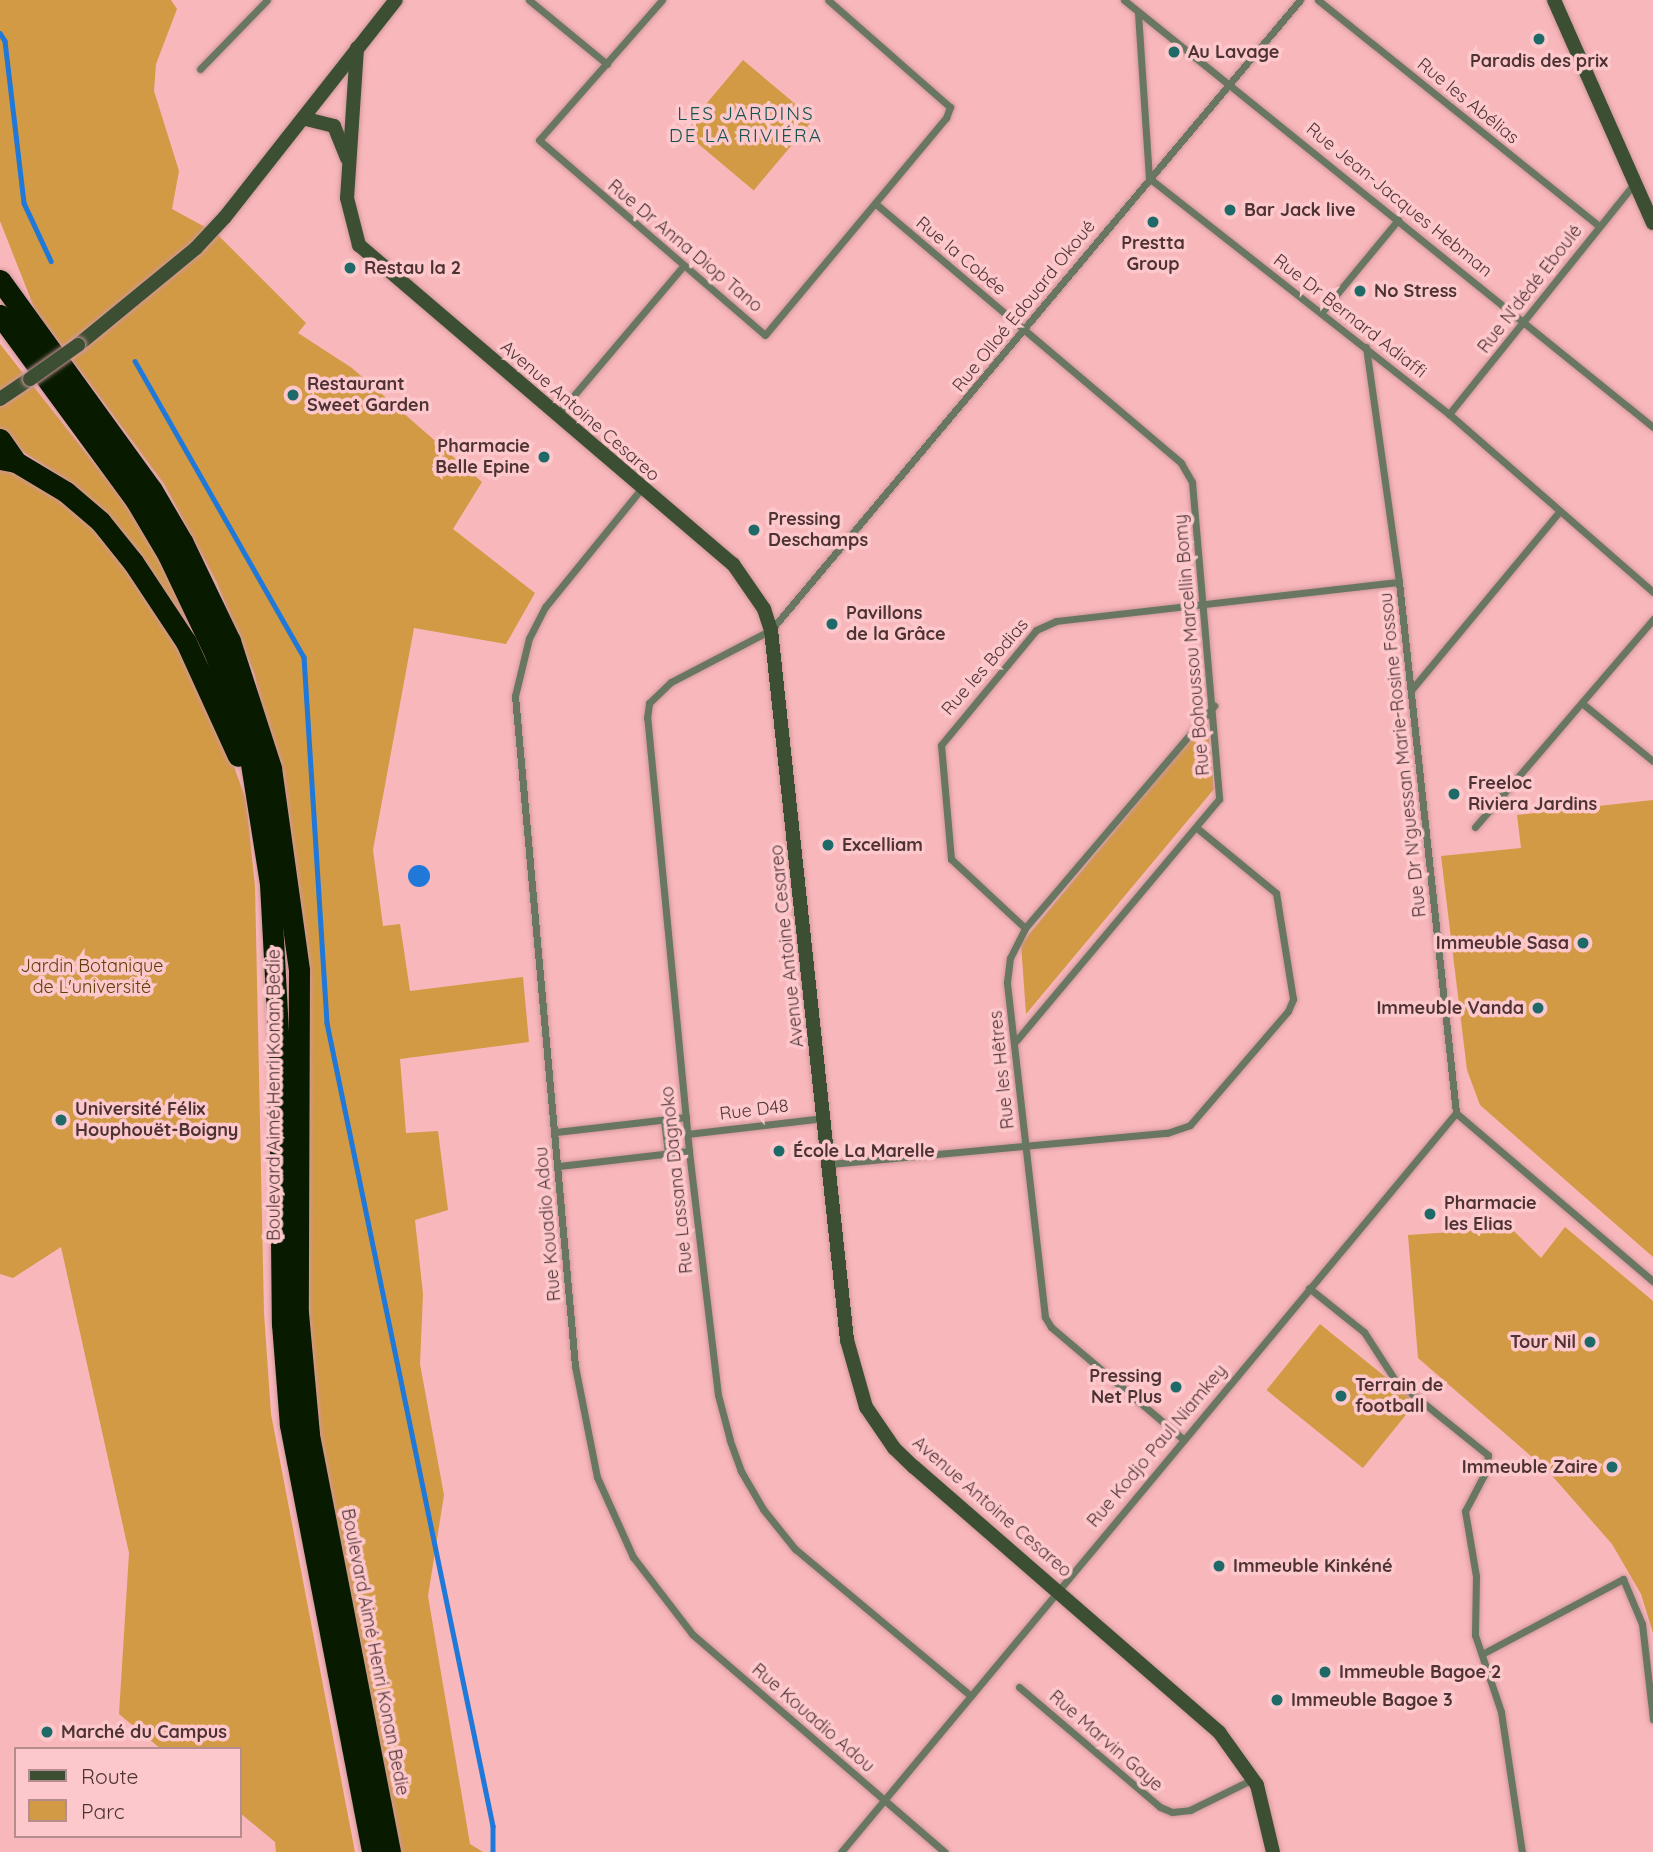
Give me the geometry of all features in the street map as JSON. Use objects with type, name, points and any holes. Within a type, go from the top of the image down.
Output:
[{"type":"highway","name":"Boulevard Aimé Henri Konan Bedie","points":[[0,267],[6,287],[152,490],[183,543],[230,641],[271,768],[299,970],[298,1313],[309,1435],[390,1852]]},
{"type":"highway","name":"Boulevard Aimé Henri Konan Bedie","points":[[0,315],[136,501],[168,555],[241,723],[271,911],[279,1048],[282,1324],[290,1425],[372,1852]]},
{"type":"highway","points":[[0,439],[8,460],[66,492],[100,522],[133,562],[186,642],[254,796]]},
{"type":"street","points":[[200,69],[267,0]]},
{"type":"street","points":[[0,399],[78,345],[196,248],[306,119],[357,48],[397,0]]},
{"type":"street","points":[[529,0],[607,64]]},
{"type":"street","name":"Rue Dr Anna Diop Tano","points":[[662,0],[539,140],[765,335],[946,118],[950,107],[828,0]]},
{"type":"street","name":"Rue Jean-Jacques Hebman","points":[[1125,0],[1653,428]]},
{"type":"street","name":"Rue Olloé Edouard Okoué","points":[[771,630],[1026,331],[1149,178],[1300,0]]},
{"type":"street","name":"Rue les Abélias","points":[[1318,0],[1599,226]]},
{"type":"street","points":[[1554,0],[1653,223]]},
{"type":"street","points":[[1138,13],[1149,178]]},
{"type":"street","name":"Avenue Antoine Cesareo","points":[[357,48],[350,221],[367,254],[641,489],[733,564],[757,597],[771,630],[848,1340],[857,1386],[866,1407],[879,1430],[914,1467],[1219,1731],[1253,1779],[1273,1852]]},
{"type":"street","points":[[306,119],[334,126],[350,170]]},
{"type":"street","name":"Rue Dr Bernard Adiaffi","points":[[1149,178],[1449,414],[1653,592]]},
{"type":"street","name":"Rue N'dédé Eboulé","points":[[1449,414],[1526,323],[1635,183]]},
{"type":"street","name":"Rue la Cobée","points":[[876,204],[1026,331]]},
{"type":"street","points":[[1321,313],[1398,220]]},
{"type":"street","points":[[557,415],[684,265]]},
{"type":"street","name":"Rue Bohoussou Marcellin Bomy","points":[[1016,1041],[1197,828],[1221,790],[1192,482],[1181,463],[1026,331]]},
{"type":"street","name":"Rue Dr N'guessan Marie-Rosine Fossou","points":[[1366,347],[1412,689],[1457,1113]]},
{"type":"street","name":"Rue Kouadio Adou","points":[[641,489],[545,607],[529,638],[515,696],[575,1366],[597,1477],[633,1557],[692,1634],[945,1852]]},
{"type":"street","points":[[1412,689],[1560,511]]},
{"type":"street","name":"Rue les Bodias","points":[[1025,928],[951,859],[942,772],[946,736],[1045,624],[1204,602],[1399,582]]},
{"type":"street","points":[[1475,827],[1653,619]]},
{"type":"street","name":"Rue Lassana Dagnoko","points":[[771,630],[671,682],[649,703],[685,1117],[718,1395],[741,1471],[795,1549],[971,1696]]},
{"type":"street","points":[[1583,704],[1653,761]]},
{"type":"street","name":"Rue les Hêtres","points":[[1183,1439],[1051,1327],[1045,1317],[1016,1041],[1007,982],[1010,958],[1025,928],[1214,706]]},
{"type":"street","points":[[830,1164],[1167,1133],[1190,1125],[1288,1011],[1293,999],[1276,893],[1197,828]]},
{"type":"street","points":[[1457,1113],[1653,1281]]},
{"type":"street","name":"Rue Kodjo Paul Niamkey","points":[[841,1852],[1057,1589],[1457,1113]]},
{"type":"street","points":[[556,1132],[685,1117]]},
{"type":"street","name":"Rue D48","points":[[687,1134],[825,1118]]},
{"type":"street","points":[[664,1120],[668,1154]]},
{"type":"street","points":[[559,1166],[689,1151]]},
{"type":"street","points":[[1310,1288],[1364,1332],[1395,1380],[1488,1455],[1486,1471],[1465,1511],[1475,1565],[1475,1635],[1506,1734],[1521,1852]]},
{"type":"street","points":[[1482,1654],[1623,1579],[1642,1624],[1653,1719]]},
{"type":"street","name":"Rue Marvin Gaye","points":[[1019,1687],[1160,1807],[1172,1812],[1189,1810],[1253,1779]]},
{"type":"green space","points":[[0,0],[171,0],[177,9],[156,64],[154,91],[179,171],[172,209],[216,233],[306,323],[298,333],[352,368],[482,482],[453,529],[535,593],[506,644],[414,628],[373,850],[383,926],[400,924],[410,991],[523,977],[529,1042],[400,1059],[406,1133],[438,1131],[448,1210],[415,1220],[423,1294],[420,1364],[444,1495],[428,1596],[470,1844],[483,1852],[395,1852],[309,1407],[297,879],[276,767],[254,673],[216,581],[164,484],[35,310],[0,221]]},
{"type":"green space","points":[[743,60],[813,119],[754,190],[683,131]]},
{"type":"green space","points":[[0,344],[128,506],[182,598],[217,687],[107,516],[73,484],[0,437]]},
{"type":"green space","name":"Jardin Botanique de L'université","points":[[0,466],[62,497],[95,528],[126,566],[180,647],[222,733],[246,800],[255,886],[264,1313],[271,1414],[355,1852],[276,1852],[275,1842],[242,1815],[242,1747],[159,1747],[119,1714],[129,1553],[61,1247],[13,1278],[0,1274]]},
{"type":"green space","points":[[1207,719],[1214,789],[1026,1014],[1021,944]]},
{"type":"green space","points":[[1653,800],[1653,1257],[1480,1105],[1467,1070],[1441,856],[1521,848],[1517,815]]},
{"type":"green space","points":[[1565,1227],[1653,1301],[1653,1633],[1641,1594],[1612,1544],[1547,1470],[1418,1358],[1408,1235],[1511,1228],[1541,1258]]},
{"type":"green space","name":"Terrain de football","points":[[1320,1324],[1416,1402],[1363,1468],[1267,1390]]},
{"type":"water","points":[[419,865],[427,868],[430,876],[427,884],[419,887],[411,884],[408,876],[411,868]]},
{"type":"waterway","points":[[0,33],[5,41],[24,203],[51,261]]},
{"type":"waterway","points":[[135,361],[304,657],[327,1023],[493,1826],[493,1852]]},
{"type":"place","name":"Paradis des prix","points":[[1539,39]]},
{"type":"place","name":"Au Lavage","points":[[1174,52]]},
{"type":"place","name":"Bar Jack live","points":[[1230,210]]},
{"type":"place","name":"Prestta Group","points":[[1153,222]]},
{"type":"place","name":"Restau la 2","points":[[350,268]]},
{"type":"place","name":"No Stress","points":[[1360,291]]},
{"type":"place","name":"Restaurant Sweet Garden","points":[[293,395]]},
{"type":"place","name":"Pharmacie Belle Epine","points":[[544,457]]},
{"type":"place","name":"Pressing Deschamps","points":[[754,530]]},
{"type":"place","name":"Pavillons de la Grâce","points":[[832,624]]},
{"type":"place","name":"Freeloc Riviera Jardins","points":[[1454,794]]},
{"type":"place","name":"Excelliam","points":[[828,845]]},
{"type":"place","name":"Immeuble Sasa","points":[[1583,943]]},
{"type":"place","name":"Immeuble Vanda","points":[[1538,1008]]},
{"type":"place","name":"Université Félix Houphouët-Boigny","points":[[61,1120]]},
{"type":"place","name":"École La Marelle","points":[[779,1151]]},
{"type":"place","name":"Pharmacie les Elias","points":[[1430,1214]]},
{"type":"place","name":"Tour Nil","points":[[1590,1342]]},
{"type":"place","name":"Pressing Net Plus","points":[[1176,1387]]},
{"type":"place","name":"Terrain de football","points":[[1341,1396]]},
{"type":"place","name":"Immeuble Zaire","points":[[1612,1467]]},
{"type":"place","name":"Immeuble Kinkéné","points":[[1219,1566]]},
{"type":"place","name":"Immeuble Bagoe 2","points":[[1325,1672]]},
{"type":"place","name":"Immeuble Bagoe 3","points":[[1277,1700]]},
{"type":"place","name":"Marché du Campus","points":[[47,1732]]},
{"type":"district","name":"LES JARDINS DE LA RIVIÉRA","points":[[746,125]]}]
